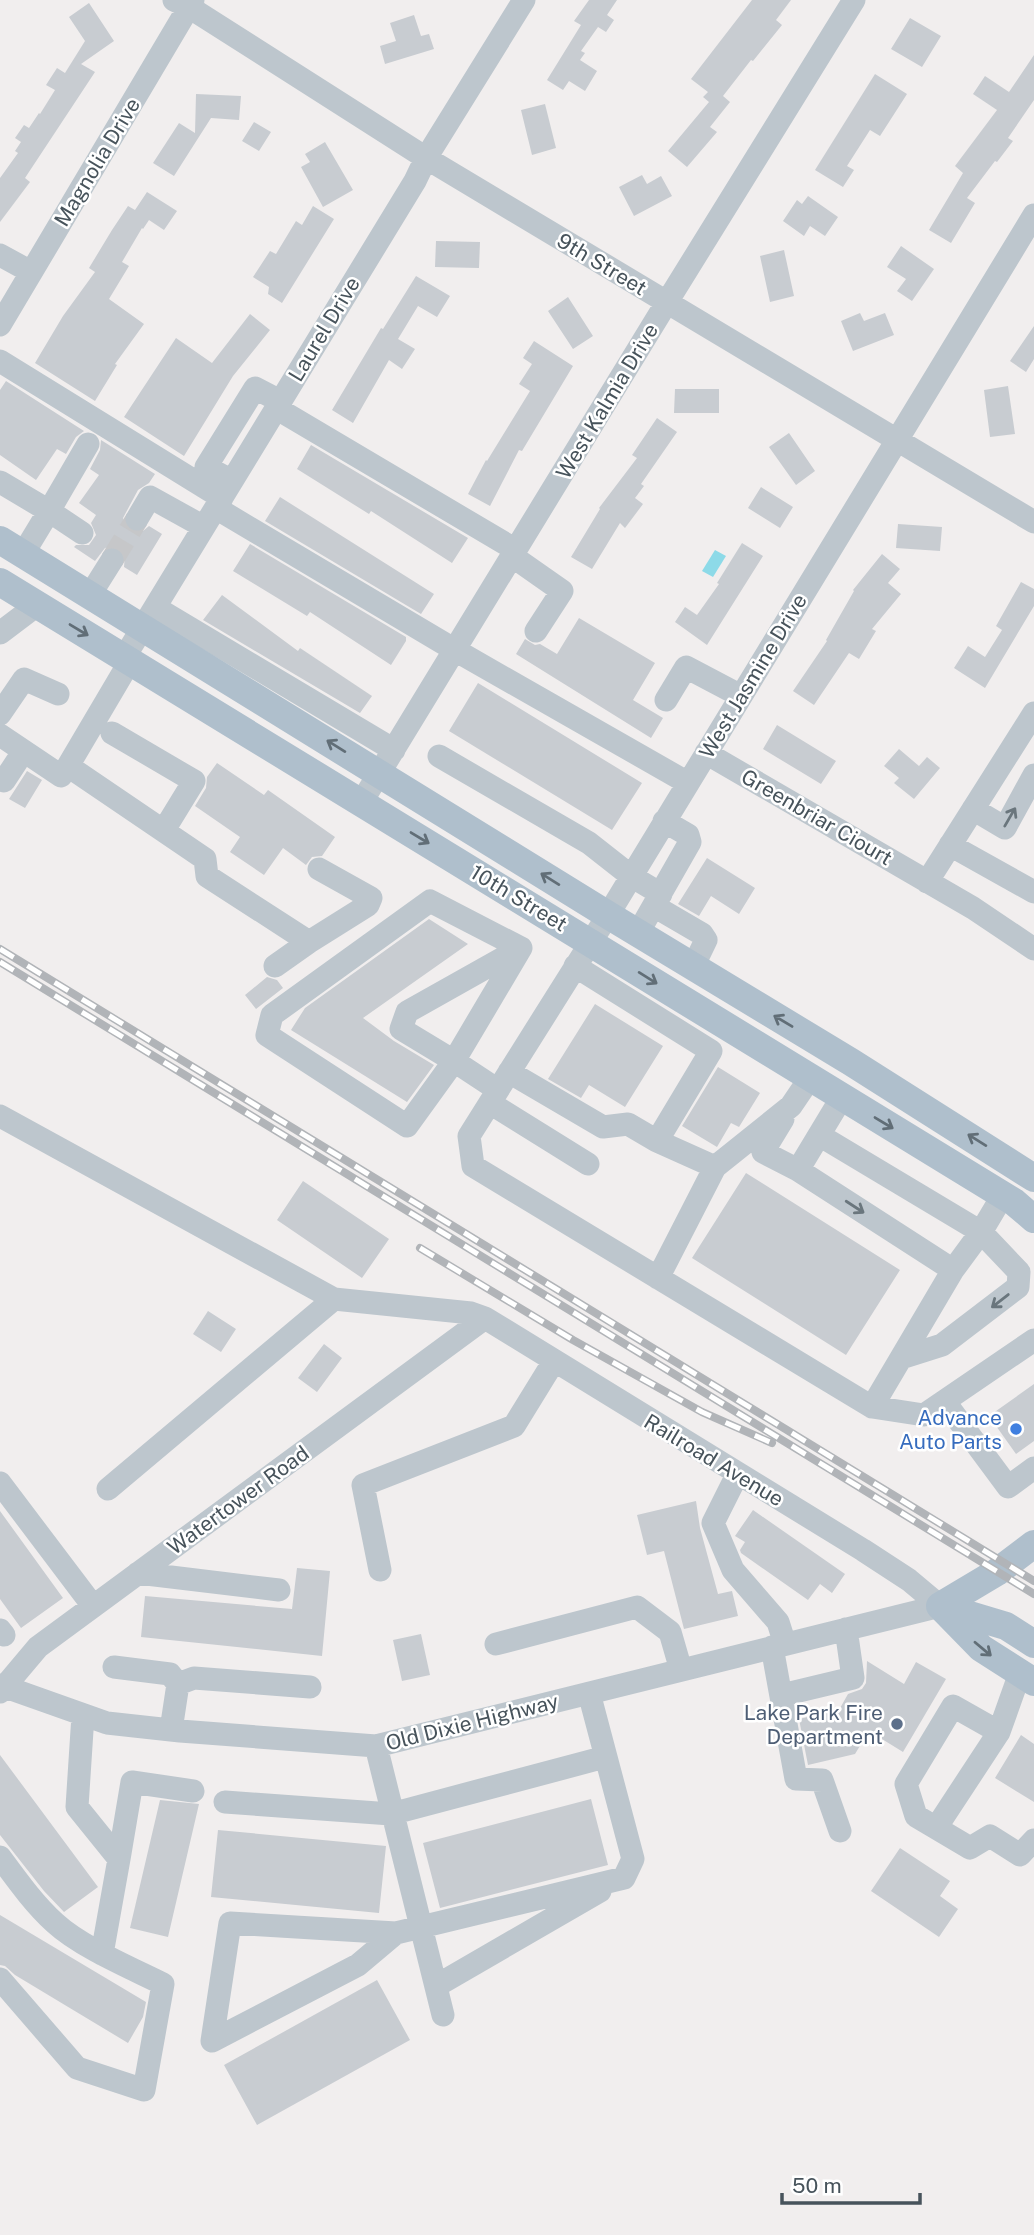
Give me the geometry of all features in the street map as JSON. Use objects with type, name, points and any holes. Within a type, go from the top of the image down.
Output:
[{"type":"main road","name":"10th Street","points":[[12,547],[90,595],[150,618],[387,762],[608,915],[851,1062],[1034,1178]]},
{"type":"main road","name":"10th Street","points":[[0,582],[1003,1195],[1034,1219]]},
{"type":"main road","points":[[940,1605],[997,1572],[1034,1544]]},
{"type":"main road","points":[[940,1605],[1006,1626],[1034,1644]]},
{"type":"main road","points":[[940,1605],[981,1648],[1027,1678]]},
{"type":"street","name":"Laurel Drive","points":[[278,405],[524,0]]},
{"type":"street","name":"West Kalmia Drive","points":[[361,803],[854,0]]},
{"type":"street","name":"9th Street","points":[[186,2],[426,158],[1034,522]]},
{"type":"street","name":"Magnolia Drive","points":[[2,315],[31,272],[186,2]]},
{"type":"street","name":"West Jasmine Drive","points":[[658,1278],[473,1166],[469,1136],[608,915],[1034,215]]},
{"type":"street","points":[[0,255],[31,272]]},
{"type":"street","points":[[0,361],[218,503],[455,650],[688,783]]},
{"type":"street","points":[[0,735],[61,776],[218,503],[206,467],[255,388],[514,553],[562,591],[536,631]]},
{"type":"street","points":[[12,547],[48,511],[88,444]]},
{"type":"street","points":[[0,482],[82,533]]},
{"type":"street","points":[[137,519],[150,497],[218,503]]},
{"type":"street","points":[[90,595],[112,560]]},
{"type":"street","points":[[0,633],[37,605]]},
{"type":"street","points":[[666,700],[686,667],[741,696]]},
{"type":"street","points":[[0,714],[24,679],[58,694]]},
{"type":"street","points":[[928,882],[973,809],[1026,744],[1034,713]]},
{"type":"street","points":[[112,733],[194,781],[163,830]]},
{"type":"street","points":[[0,779],[4,781],[23,752]]},
{"type":"street","name":"Greenbriar Ciourt","points":[[706,753],[973,908],[1034,949]]},
{"type":"street","points":[[439,756],[589,843],[702,934],[706,940],[694,967]]},
{"type":"street","points":[[68,766],[205,859],[207,876],[309,942]]},
{"type":"street","points":[[973,809],[1005,828],[1034,775]]},
{"type":"street","points":[[638,933],[690,842],[688,835],[664,821]]},
{"type":"street","points":[[950,845],[1034,892]]},
{"type":"street","points":[[275,966],[368,905],[371,898],[320,869]]},
{"type":"street","points":[[430,901],[521,948],[454,1061],[407,1126],[267,1035],[272,1015],[430,901]]},
{"type":"street","points":[[521,948],[408,1012],[401,1029],[499,1089],[588,1164]]},
{"type":"street","points":[[575,967],[711,1051],[657,1141]]},
{"type":"street","points":[[810,1077],[763,1152],[798,1170],[953,1270]]},
{"type":"street","points":[[499,1089],[603,1127],[628,1124],[657,1141],[715,1167]]},
{"type":"street","points":[[798,1170],[842,1097]]},
{"type":"street","points":[[791,1106],[715,1167],[658,1278],[872,1407],[924,1415],[1034,1340]]},
{"type":"street","points":[[0,1116],[334,1299],[471,1313],[485,1318]]},
{"type":"street","points":[[819,1135],[981,1232],[1019,1272],[1018,1287],[942,1345],[901,1358]]},
{"type":"street","points":[[872,1407],[953,1270],[981,1232],[1003,1195]]},
{"type":"street","points":[[108,1489],[334,1299]]},
{"type":"street","name":"Railroad Avenue","points":[[485,1318],[863,1550],[909,1580],[940,1605]]},
{"type":"street","name":"Watertower Road","points":[[2,1688],[38,1647],[485,1318]]},
{"type":"street","points":[[380,1570],[363,1485],[513,1426],[554,1361]]},
{"type":"street","points":[[945,1402],[1008,1487],[1034,1468]]},
{"type":"street","points":[[737,1475],[713,1523],[733,1570],[778,1622],[782,1695],[796,1779],[822,1780],[841,1831]]},
{"type":"street","points":[[0,1483],[93,1606]]},
{"type":"street","points":[[138,1573],[279,1590]]},
{"type":"street","name":"Old Dixie Highway","points":[[2,1688],[107,1723],[376,1746],[940,1605]]},
{"type":"street","points":[[496,1644],[637,1607],[670,1632],[681,1670]]},
{"type":"street","points":[[782,1695],[853,1678],[845,1629]]},
{"type":"street","points":[[114,1667],[170,1674],[178,1684],[171,1730]]},
{"type":"street","points":[[178,1684],[194,1678],[310,1687]]},
{"type":"street","points":[[936,1828],[999,1732],[1027,1678]]},
{"type":"street","points":[[436,1986],[624,1878],[633,1859],[589,1693]]},
{"type":"street","points":[[999,1732],[953,1706],[906,1784],[916,1815],[970,1848],[990,1836],[1020,1855],[1034,1840]]},
{"type":"street","points":[[83,1715],[77,1807],[119,1859]]},
{"type":"street","points":[[376,1746],[443,2015]]},
{"type":"street","points":[[225,1802],[391,1814],[605,1758]]},
{"type":"street","points":[[102,1954],[132,1782],[193,1791]]},
{"type":"street","points":[[0,1857],[21,1886],[56,1925],[102,1954],[163,1984],[144,2090],[77,2068],[0,1979]]},
{"type":"street","points":[[396,1933],[358,1965],[212,2041],[230,1923],[396,1933],[624,1878]]},
{"type":"water","points":[[715,550],[726,556],[713,577],[702,571]]},
{"type":"building","points":[[589,0],[617,0],[607,15],[614,20],[606,32],[598,27],[581,51],[585,53],[580,60],[597,71],[585,91],[569,81],[563,90],[547,80],[581,25],[574,21]]},
{"type":"building","points":[[752,0],[791,0],[776,20],[782,25],[723,96],[730,102],[710,127],[717,132],[687,167],[668,151],[709,102],[703,97],[708,92],[691,79]]},
{"type":"building","points":[[89,3],[114,41],[81,64],[95,72],[25,178],[30,182],[0,222],[0,178],[18,153],[15,151],[21,142],[15,138],[24,125],[29,128],[55,90],[46,85],[57,68],[65,73],[85,41],[69,17]]},
{"type":"building","points":[[414,15],[421,36],[429,34],[434,49],[385,64],[380,46],[396,41],[390,23]]},
{"type":"building","points":[[910,18],[941,36],[922,67],[891,49]]},
{"type":"building","points":[[1034,55],[1034,100],[1008,138],[1013,141],[967,198],[975,203],[951,243],[929,230],[963,173],[955,166],[997,110],[973,94],[985,76],[1009,92]]},
{"type":"building","points":[[875,74],[907,94],[880,136],[870,130],[847,166],[854,170],[843,187],[815,170]]},
{"type":"building","points":[[196,94],[241,96],[239,120],[211,118],[174,176],[153,163],[179,123],[195,133]]},
{"type":"building","points":[[545,104],[556,148],[532,155],[521,110]]},
{"type":"building","points":[[254,122],[271,132],[259,151],[242,141]]},
{"type":"building","points":[[325,142],[353,190],[323,207],[301,167],[310,162],[305,154]]},
{"type":"building","points":[[642,175],[647,184],[661,176],[672,196],[634,216],[619,187]]},
{"type":"building","points":[[147,192],[177,211],[164,230],[149,220],[122,262],[129,266],[109,299],[144,324],[115,364],[117,365],[95,401],[35,363],[63,316],[95,272],[89,268],[112,230],[128,206],[135,210]]},
{"type":"building","points":[[808,196],[838,217],[825,236],[810,226],[804,236],[783,221],[797,200],[802,204]]},
{"type":"building","points":[[313,206],[334,219],[282,303],[268,294],[269,287],[253,277],[270,251],[276,254],[296,221],[302,225]]},
{"type":"building","points":[[436,241],[480,242],[479,268],[435,267]]},
{"type":"building","points":[[901,246],[934,269],[912,301],[897,291],[906,279],[887,267]]},
{"type":"building","points":[[784,250],[794,296],[770,302],[760,256]]},
{"type":"building","points":[[416,276],[450,296],[437,317],[418,306],[398,339],[415,349],[402,369],[389,360],[353,423],[332,410]]},
{"type":"building","points":[[568,297],[593,336],[573,349],[548,311]]},
{"type":"building","points":[[860,313],[864,321],[885,313],[894,335],[853,351],[841,321]]},
{"type":"building","points":[[250,314],[270,330],[233,376],[184,456],[124,417],[176,338],[212,363]]},
{"type":"building","points":[[1034,326],[1034,359],[1026,372],[1010,361]]},
{"type":"building","points":[[534,341],[573,366],[522,451],[519,450],[490,506],[468,494],[486,460],[530,391],[519,384],[532,364],[523,358]]},
{"type":"building","points":[[6,381],[84,431],[76,437],[66,454],[57,449],[36,480],[0,455],[0,390]]},
{"type":"building","points":[[1008,386],[1015,434],[990,437],[984,390]]},
{"type":"building","points":[[675,389],[719,389],[719,413],[674,413]]},
{"type":"building","points":[[657,418],[677,432],[641,484],[644,486],[635,498],[643,504],[625,528],[620,523],[592,569],[571,557],[599,508],[637,458],[632,455]]},
{"type":"building","points":[[789,433],[815,471],[796,485],[769,447]]},
{"type":"building","points":[[101,440],[155,474],[149,483],[138,490],[123,518],[131,531],[143,531],[149,526],[162,534],[137,575],[124,567],[125,554],[119,548],[105,548],[95,561],[74,547],[89,545],[96,535],[91,523],[96,515],[79,503],[99,475],[90,469],[100,450]]},
{"type":"building","points":[[311,445],[468,538],[452,563],[371,511],[369,514],[297,469]]},
{"type":"building","points":[[761,487],[793,507],[780,528],[748,508]]},
{"type":"building","points":[[280,497],[434,594],[421,614],[265,521]]},
{"type":"building","points":[[898,524],[942,527],[940,551],[896,548]]},
{"type":"building","points":[[742,543],[763,556],[707,645],[675,622],[685,607],[697,615],[719,584],[717,583]]},
{"type":"building","points":[[250,544],[406,637],[391,665],[310,612],[307,616],[233,571]]},
{"type":"building","points":[[882,554],[900,569],[888,583],[901,594],[872,629],[876,631],[859,659],[849,653],[814,705],[793,691],[827,641],[853,590]]},
{"type":"building","points":[[1021,582],[1034,589],[1034,606],[985,688],[954,668],[968,646],[985,657],[1002,630],[996,626]]},
{"type":"building","points":[[222,595],[298,651],[300,648],[372,696],[360,713],[203,620]]},
{"type":"building","points":[[579,618],[655,663],[633,700],[663,718],[651,738],[516,654],[525,639],[557,654]]},
{"type":"building","points":[[478,683],[642,783],[612,830],[449,731]]},
{"type":"building","points":[[777,725],[836,761],[821,784],[763,749]]},
{"type":"building","points":[[899,749],[919,766],[927,757],[940,768],[914,799],[894,783],[899,778],[884,766]]},
{"type":"building","points":[[217,763],[264,795],[268,790],[335,837],[322,856],[312,857],[306,865],[283,848],[264,875],[230,852],[240,837],[195,806],[206,788],[207,777]]},
{"type":"building","points":[[27,771],[42,780],[25,808],[9,799]]},
{"type":"building","points":[[707,858],[755,888],[739,914],[711,896],[699,916],[678,904]]},
{"type":"building","points":[[429,919],[468,944],[363,1018],[434,1065],[407,1102],[291,1030],[305,1008]]},
{"type":"building","points":[[267,977],[277,980],[283,988],[256,1009],[245,995]]},
{"type":"building","points":[[595,1004],[663,1046],[625,1107],[589,1085],[581,1098],[548,1079]]},
{"type":"building","points":[[718,1067],[760,1093],[739,1127],[731,1123],[717,1147],[682,1126]]},
{"type":"building","points":[[746,1173],[900,1270],[846,1355],[692,1258]]},
{"type":"building","points":[[303,1181],[389,1239],[362,1278],[277,1220]]},
{"type":"building","points":[[208,1311],[236,1329],[221,1352],[193,1334]]},
{"type":"building","points":[[324,1344],[342,1358],[317,1392],[298,1378]]},
{"type":"building","name":"Advance Auto Parts","points":[[1034,1384],[1034,1441],[1016,1454],[989,1416]]},
{"type":"building","points":[[696,1501],[700,1528],[718,1594],[732,1591],[738,1616],[684,1629],[664,1551],[647,1555],[637,1515]]},
{"type":"building","points":[[753,1510],[845,1574],[832,1593],[820,1584],[808,1600],[741,1553],[745,1542],[735,1536]]},
{"type":"building","points":[[0,1511],[63,1598],[21,1628],[0,1599]]},
{"type":"building","points":[[297,1568],[330,1571],[322,1656],[141,1637],[145,1596],[292,1609]]},
{"type":"building","points":[[421,1634],[430,1675],[402,1681],[393,1640]]},
{"type":"building","points":[[867,1661],[904,1684],[916,1662],[946,1679],[903,1752],[869,1731],[855,1754],[808,1765],[799,1719],[839,1710],[848,1694],[862,1689],[866,1683]]},
{"type":"building","points":[[1021,1735],[1034,1744],[1034,1802],[995,1778]]},
{"type":"building","points":[[0,1755],[98,1887],[64,1912],[0,1835]]},
{"type":"building","points":[[591,1799],[608,1865],[440,1908],[423,1843]]},
{"type":"building","points":[[160,1800],[199,1804],[168,1937],[130,1928]]},
{"type":"building","points":[[218,1830],[386,1846],[379,1913],[211,1897]]},
{"type":"building","points":[[900,1848],[950,1881],[940,1896],[958,1909],[939,1937],[871,1891]]},
{"type":"building","points":[[0,1915],[146,2002],[143,2017],[128,2043],[0,1965]]},
{"type":"building","points":[[377,1980],[410,2040],[257,2125],[224,2065]]},
{"type":"tunnel","points":[[112,560],[137,519]]},
{"type":"railway","points":[[0,949],[1034,1581]]},
{"type":"railway","points":[[0,962],[1034,1594]]},
{"type":"railway","points":[[420,1248],[573,1340],[702,1412],[772,1443]]},
{"type":"place","name":"Advance Auto Parts","points":[[1016,1429]]},
{"type":"place","name":"Lake Park Fire Department","points":[[897,1724]]}]
